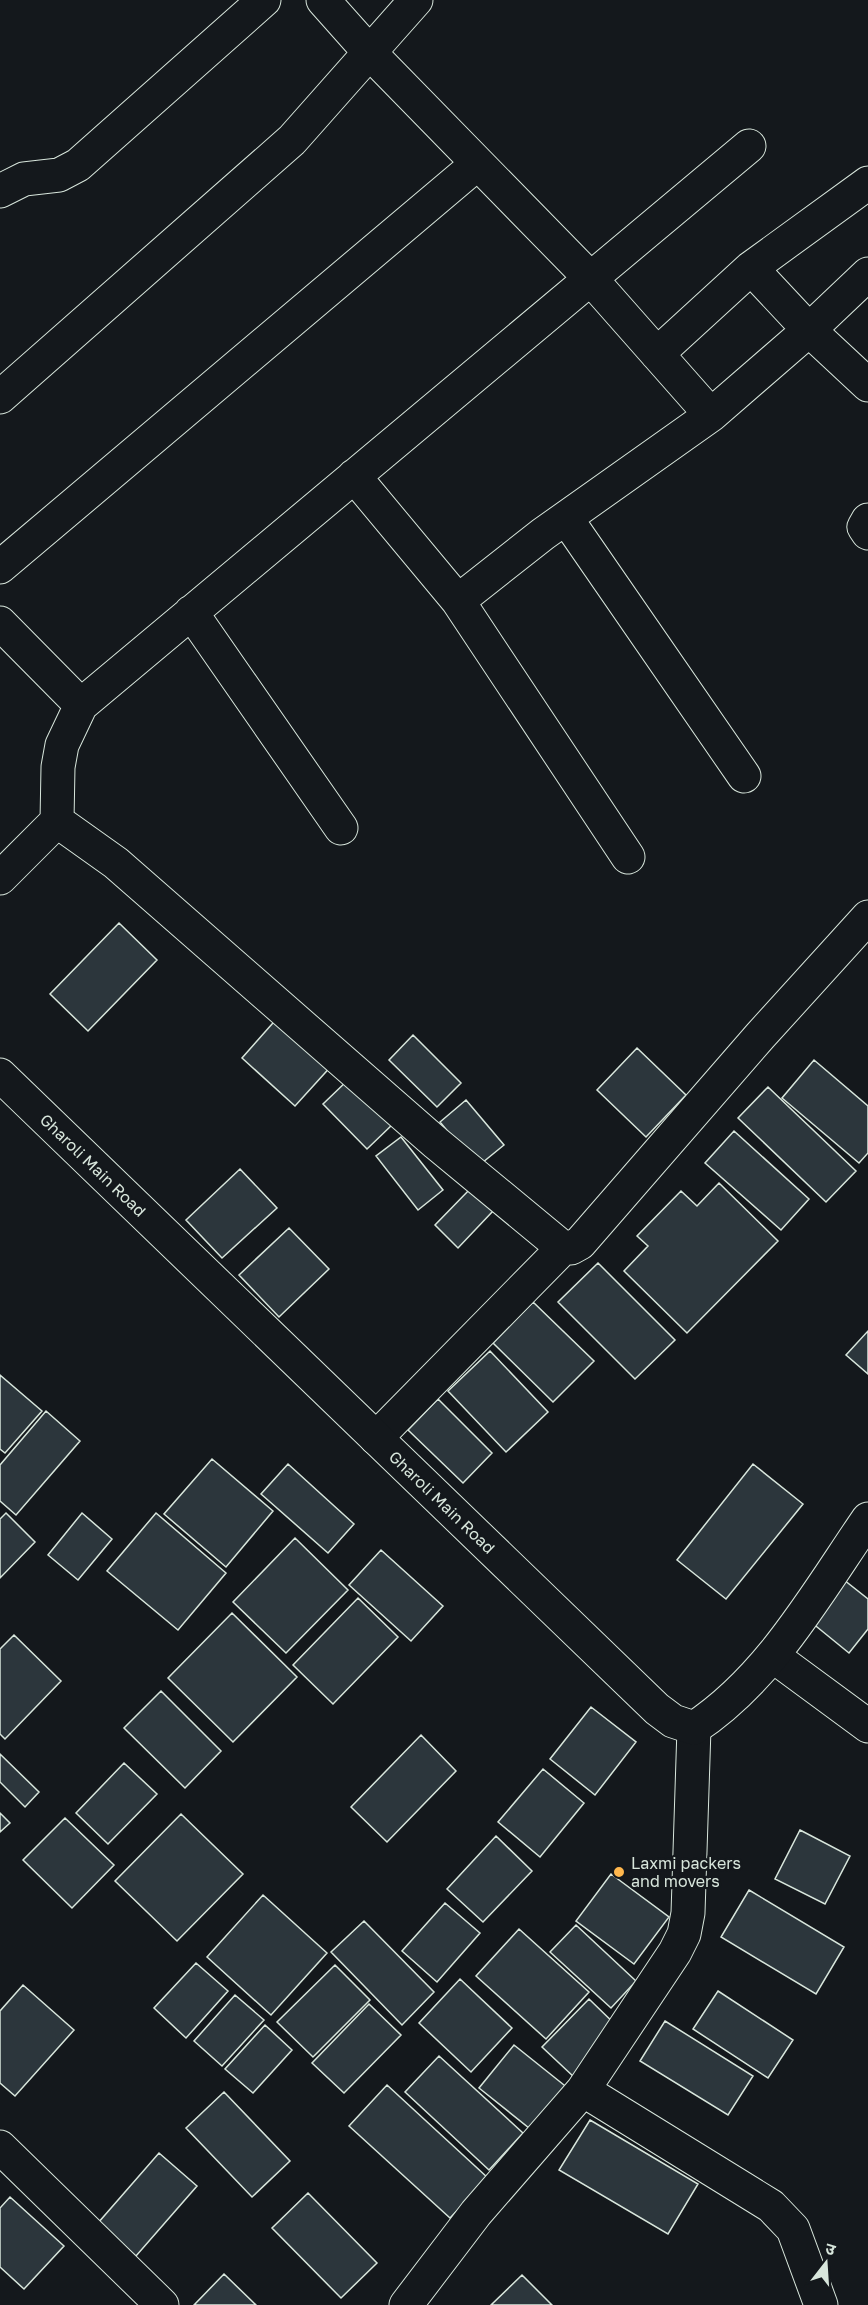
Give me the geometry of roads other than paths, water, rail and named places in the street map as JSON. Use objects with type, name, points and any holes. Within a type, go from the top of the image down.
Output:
[{"type":"street","points":[[0,191],[24,179],[59,175],[78,165],[264,0]]},
{"type":"street","points":[[323,0],[371,54],[591,279],[711,416]]},
{"type":"street","points":[[0,397],[292,141],[371,54],[416,0]]},
{"type":"street","points":[[0,878],[57,821],[62,745],[81,705],[749,146]]},
{"type":"street","points":[[0,567],[477,164]]},
{"type":"street","points":[[657,354],[751,268],[868,183]]},
{"type":"street","points":[[751,268],[809,330],[868,385]]},
{"type":"street","points":[[459,602],[566,518],[711,416],[809,330],[868,273]]},
{"type":"street","points":[[354,476],[459,602],[628,857]]},
{"type":"street","points":[[566,518],[744,776]]},
{"type":"street","points":[[868,520],[864,527],[868,533]]},
{"type":"street","points":[[191,612],[341,828]]},
{"type":"street","points":[[0,623],[81,705]]},
{"type":"street","points":[[57,821],[116,863],[436,1143],[563,1248],[571,1248],[580,1243],[760,1036],[868,917]]},
{"type":"street","name":"Gharoli Main Road","points":[[0,1075],[657,1709],[673,1721],[694,1728]]},
{"type":"street","points":[[376,1438],[563,1248]]},
{"type":"street","points":[[406,2305],[476,2213],[583,2090],[675,1952],[684,1934],[688,1913],[694,1728],[718,1713],[773,1656],[868,1519]]},
{"type":"street","points":[[773,1656],[868,1726]]},
{"type":"street","points":[[583,2090],[771,2206],[793,2229],[821,2305]]},
{"type":"street","points":[[0,2147],[162,2305]]},
{"type":"place","name":"Laxmi packers and movers","points":[[619,1872]]}]
